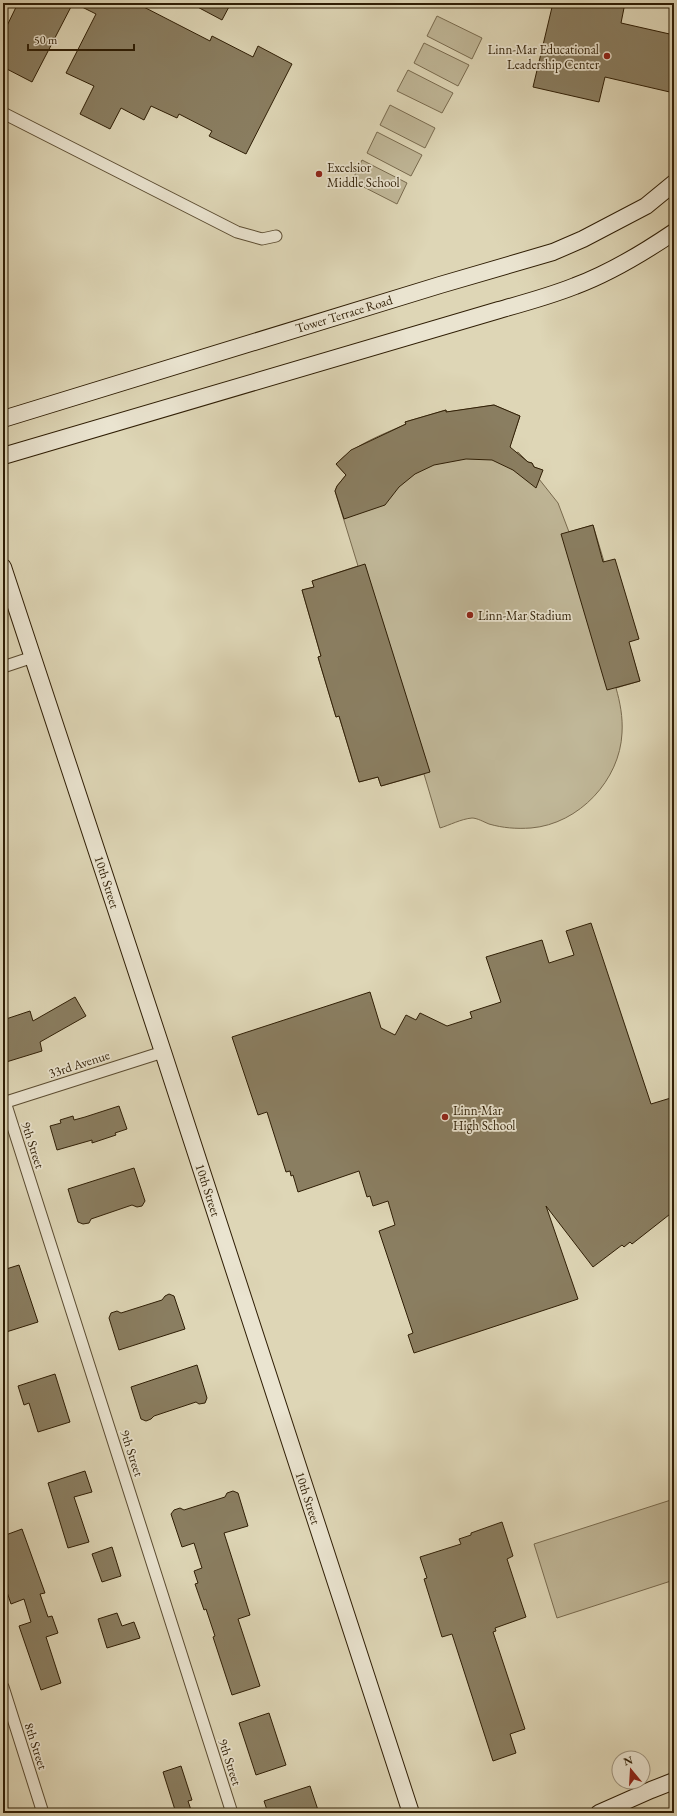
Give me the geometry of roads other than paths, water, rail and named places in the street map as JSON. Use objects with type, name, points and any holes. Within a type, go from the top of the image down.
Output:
[{"type":"street","points":[[3,114],[237,232],[262,240],[276,236]]},
{"type":"street","name":"Tower Terrace Road","points":[[3,419],[410,294],[553,252],[583,239],[646,206],[674,184]]},
{"type":"street","points":[[3,456],[575,287],[602,275],[644,252],[674,232]]},
{"type":"street","name":"10th Street","points":[[3,567],[411,1813]]},
{"type":"street","points":[[3,667],[33,658]]},
{"type":"street","name":"33rd Avenue","points":[[4,1103],[163,1052]]},
{"type":"street","name":"9th Street","points":[[4,1103],[232,1813]]},
{"type":"street","name":"8th Street","points":[[3,1687],[43,1813]]},
{"type":"street","points":[[599,1813],[674,1781]]},
{"type":"place","name":"Linn-Mar Educational Leadership Center","points":[[607,56]]},
{"type":"place","name":"Excelsior Middle School","points":[[319,174]]},
{"type":"place","name":"Linn-Mar Stadium","points":[[470,615]]},
{"type":"place","name":"Linn-Mar High School","points":[[445,1117]]}]
